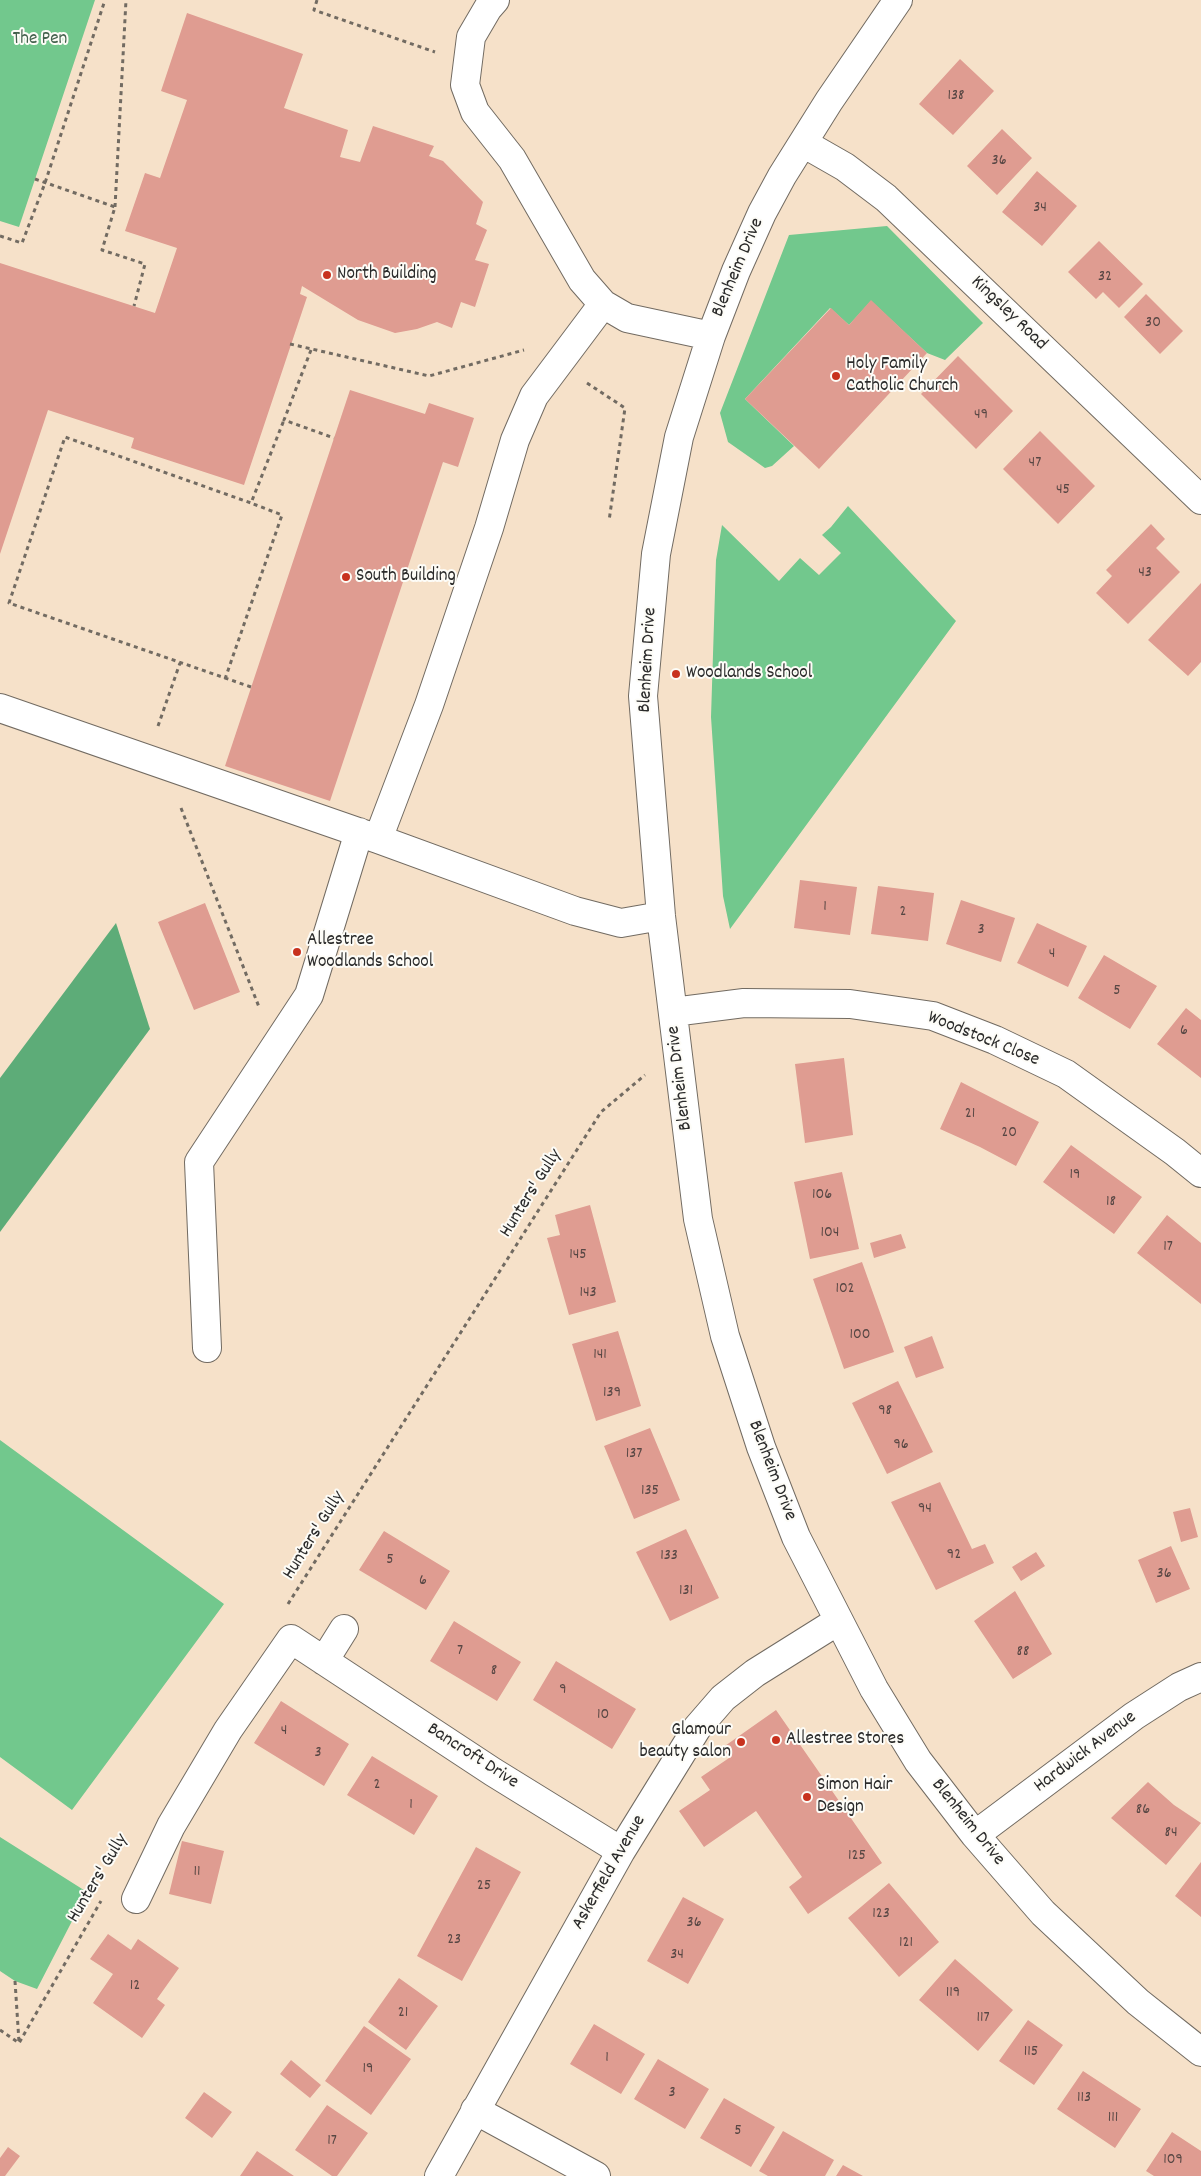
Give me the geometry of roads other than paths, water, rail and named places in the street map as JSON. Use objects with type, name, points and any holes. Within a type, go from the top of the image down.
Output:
[{"type":"street","name":"Blenheim Drive","points":[[898,0],[803,142],[762,214],[711,336],[679,437],[656,554],[644,686],[661,916],[698,1219],[725,1336],[764,1456],[796,1537],[874,1689],[918,1761],[975,1835],[1043,1913],[1138,2002],[1201,2052]]},
{"type":"street","points":[[486,3],[471,37],[465,85],[475,112],[512,159],[582,280],[603,304],[627,318],[711,336]]},
{"type":"street","name":"Kingsley Road","points":[[803,142],[845,167],[886,198],[1201,500]]},
{"type":"street","points":[[207,1348],[199,1162],[309,995],[368,836],[429,705],[489,528],[515,440],[534,396],[603,304]]},
{"type":"street","points":[[0,708],[368,836],[575,911],[621,923],[661,916]]},
{"type":"street","name":"Woodstock Close","points":[[673,1012],[744,1003],[850,1004],[933,1016],[995,1040],[1066,1074],[1201,1172]]},
{"type":"street","name":"Askerfield Avenue","points":[[439,2176],[621,1850],[697,1728],[723,1698],[755,1673],[838,1621]]},
{"type":"street","points":[[324,1660],[344,1629]]},
{"type":"street","name":"Bancroft Drive","points":[[136,1900],[176,1818],[228,1730],[291,1639],[493,1772],[621,1850]]},
{"type":"street","name":"Hardwick Avenue","points":[[975,1835],[1134,1716],[1179,1687],[1201,1677]]},
{"type":"street","points":[[475,2110],[596,2176]]},
{"type":"place","name":"North Building","points":[[327,275]]},
{"type":"place","name":"Holy Family Catholic Church","points":[[836,376]]},
{"type":"place","name":"South Building","points":[[346,577]]},
{"type":"place","name":"Woodlands School","points":[[676,674]]},
{"type":"place","name":"Allestree Woodlands School","points":[[297,952]]},
{"type":"place","name":"Allestree Stores","points":[[776,1740]]},
{"type":"place","name":"Glamour beauty salon","points":[[741,1742]]},
{"type":"place","name":"Simon Hair Design","points":[[807,1797]]},
{"type":"park label","name":"The Pen","points":[[40,40]]}]
